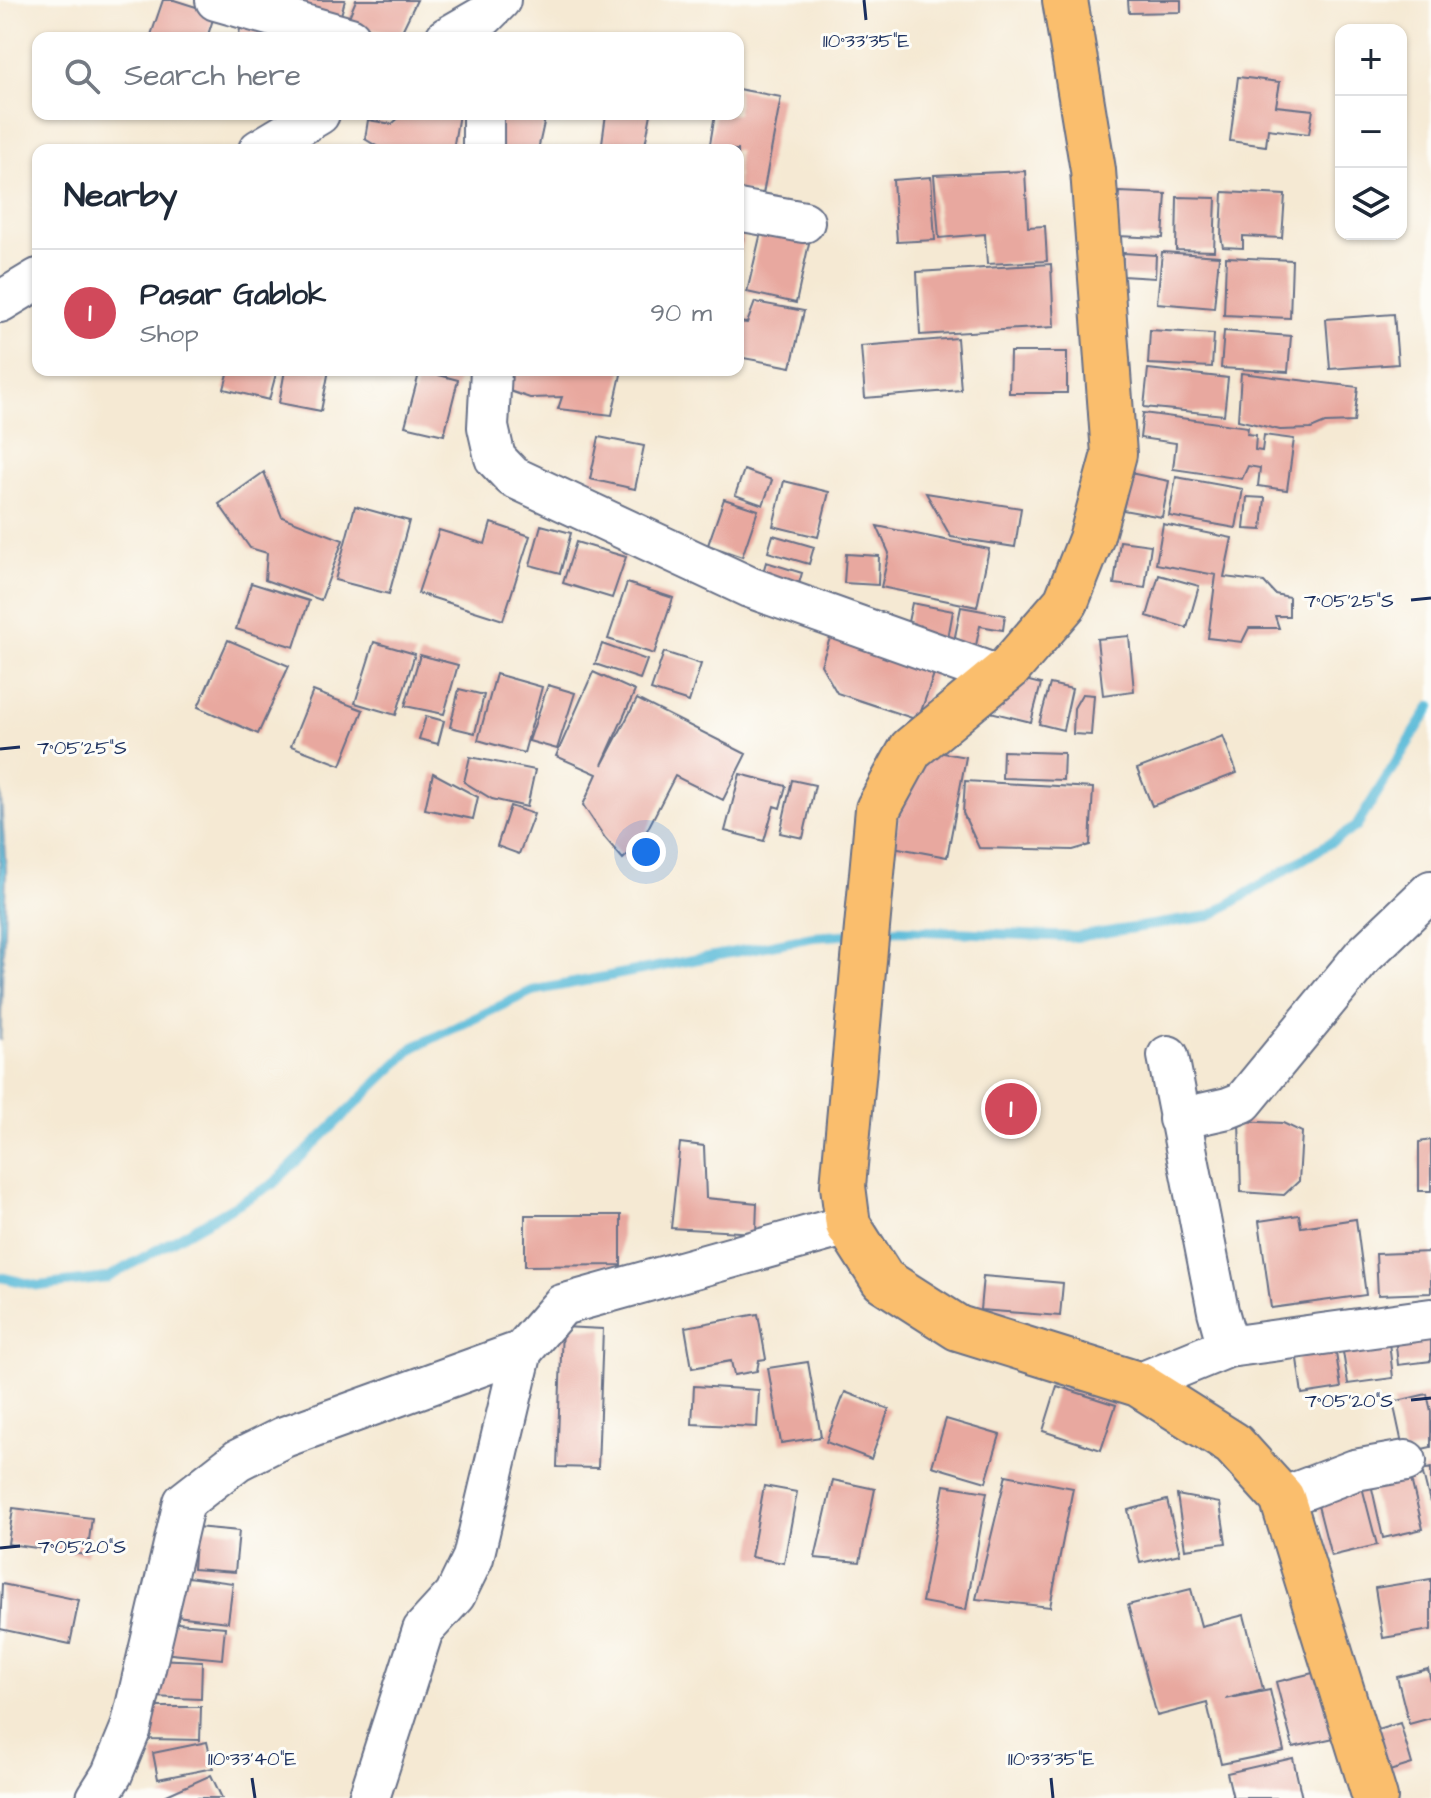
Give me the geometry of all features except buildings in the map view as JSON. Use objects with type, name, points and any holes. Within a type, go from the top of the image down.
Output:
[{"type":"main road","points":[[1065,0],[1093,170],[1114,454],[1091,539],[1066,602],[1009,668],[911,749],[878,809],[843,1186],[848,1225],[883,1280],[958,1328],[1138,1384],[1233,1444],[1282,1498],[1375,1798]]},
{"type":"street","points":[[216,0],[329,32]]},
{"type":"street","points":[[461,26],[484,16],[500,0]]},
{"type":"street","points":[[269,144],[309,120]]},
{"type":"street","points":[[483,120],[483,144]]},
{"type":"street","points":[[744,211],[804,222]]},
{"type":"street","points":[[0,302],[32,283]]},
{"type":"street","points":[[491,376],[488,427],[495,458],[513,477],[749,587],[999,676]]},
{"type":"street","points":[[1179,1119],[1243,1102],[1363,956],[1431,891]]},
{"type":"street","points":[[1168,1056],[1228,1347]]},
{"type":"street","points":[[369,1798],[423,1630],[455,1595],[473,1558],[522,1351],[562,1305],[848,1225]]},
{"type":"street","points":[[1138,1384],[1228,1347],[1431,1319]]},
{"type":"street","points":[[97,1798],[112,1774],[131,1728],[184,1502],[238,1460],[284,1437],[522,1351]]},
{"type":"street","points":[[1282,1498],[1355,1470],[1406,1461]]},
{"type":"water","points":[[0,787],[6,871],[0,1041]]},
{"type":"waterway","points":[[879,932],[899,930],[1076,937],[1210,916],[1356,827],[1431,706]]},
{"type":"waterway","points":[[0,1277],[39,1286],[107,1278],[273,1184],[414,1047],[532,991],[813,937],[855,934]]},
{"type":"place","name":"Pasar Gablok","points":[[1011,1109]]}]
